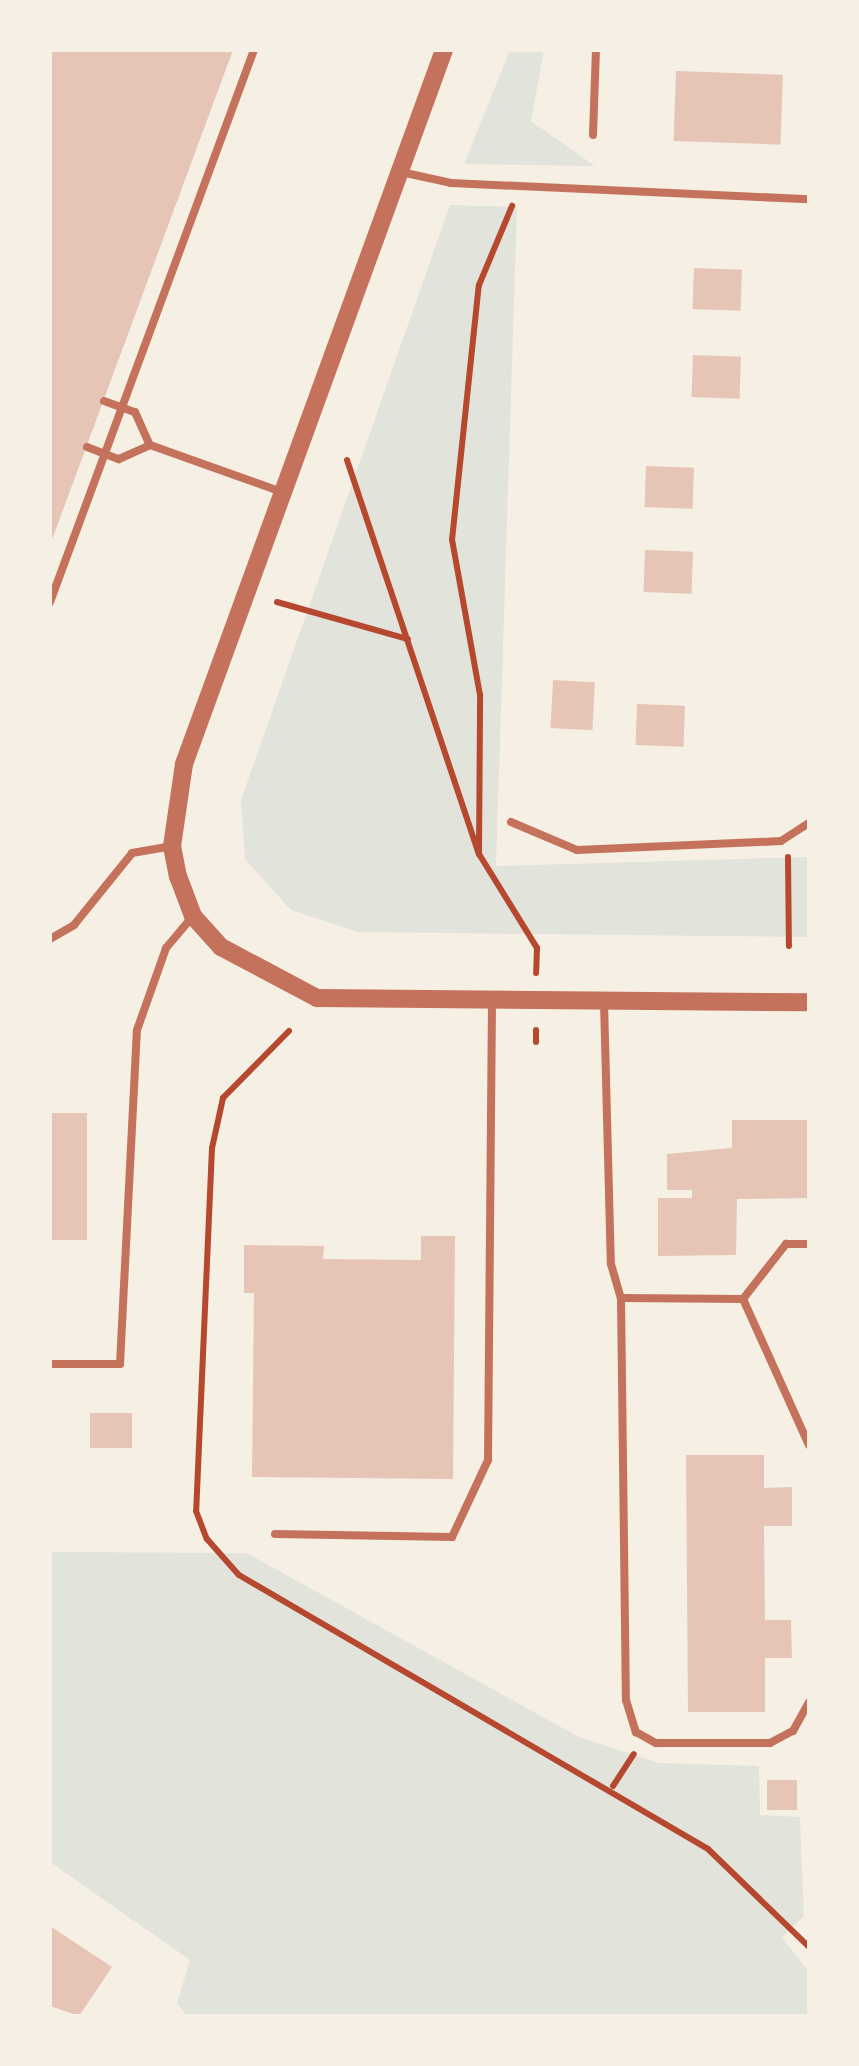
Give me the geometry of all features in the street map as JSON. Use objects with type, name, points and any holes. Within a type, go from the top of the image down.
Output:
[{"type":"street","points":[[444,50],[184,764],[172,846],[194,916],[247,968],[318,998],[492,1003],[809,1002]]},
{"type":"lane","points":[[50,602],[254,50]]},
{"type":"lane","points":[[593,135],[596,50]]},
{"type":"lane","points":[[397,171],[521,186],[809,199]]},
{"type":"lane","points":[[104,401],[135,412],[150,445]]},
{"type":"lane","points":[[86,447],[119,459],[150,445],[282,492]]},
{"type":"lane","points":[[511,822],[577,850],[787,836],[809,822]]},
{"type":"lane","points":[[50,939],[74,924],[132,853],[172,846]]},
{"type":"lane","points":[[50,1364],[120,1364],[137,1030],[166,948],[194,916]]},
{"type":"lane","points":[[604,1002],[611,1264],[621,1298],[626,1700],[645,1737],[770,1743],[792,1732],[809,1702]]},
{"type":"lane","points":[[275,1534],[452,1537],[488,1460],[492,1003]]},
{"type":"lane","points":[[743,1299],[786,1244],[809,1244]]},
{"type":"lane","points":[[621,1298],[743,1299]]},
{"type":"lane","points":[[743,1299],[809,1446]]},
{"type":"path","points":[[479,854],[480,695],[452,540],[479,285],[521,186]]},
{"type":"path","points":[[347,460],[479,854],[536,948],[536,973]]},
{"type":"path","points":[[277,602],[408,639]]},
{"type":"path","points":[[787,836],[789,946]]},
{"type":"path","points":[[536,1030],[536,1042]]},
{"type":"path","points":[[289,1031],[224,1098],[212,1148],[196,1512],[207,1538],[239,1575],[613,1786],[708,1849],[809,1947]]},
{"type":"path","points":[[613,1786],[645,1737]]},
{"type":"shaded area","points":[[510,50],[544,50],[531,121],[595,166],[464,164]]},
{"type":"shaded area","points":[[450,205],[517,207],[496,866],[809,857],[809,937],[358,932],[291,910],[245,859],[241,800]]},
{"type":"shaded area","points":[[50,1552],[247,1553],[579,1737],[659,1763],[759,1766],[760,1815],[800,1817],[804,1916],[782,1937],[809,1972],[809,2016],[187,2016],[177,2003],[190,1960],[50,1862]]},
{"type":"building","points":[[50,50],[233,50],[50,545]]},
{"type":"building","points":[[676,71],[783,75],[780,145],[674,141]]},
{"type":"building","points":[[694,268],[742,270],[741,311],[693,309]]},
{"type":"building","points":[[693,355],[741,357],[740,399],[692,397]]},
{"type":"building","points":[[646,466],[694,468],[693,509],[645,507]]},
{"type":"building","points":[[645,550],[693,552],[692,594],[644,592]]},
{"type":"building","points":[[553,680],[595,682],[592,730],[550,728]]},
{"type":"building","points":[[637,704],[685,706],[684,747],[636,745]]},
{"type":"building","points":[[50,1113],[87,1113],[87,1240],[50,1240]]},
{"type":"building","points":[[732,1120],[809,1120],[809,1198],[737,1199],[736,1255],[658,1256],[658,1198],[692,1198],[692,1190],[667,1190],[667,1154],[732,1148]]},
{"type":"building","points":[[421,1236],[455,1236],[453,1479],[252,1477],[254,1293],[244,1293],[244,1245],[324,1246],[323,1259],[421,1260]]},
{"type":"building","points":[[90,1413],[132,1413],[132,1448],[90,1448]]},
{"type":"building","points":[[686,1455],[764,1455],[764,1488],[792,1487],[792,1526],[764,1526],[765,1620],[791,1620],[792,1658],[765,1658],[765,1712],[688,1712]]},
{"type":"building","points":[[767,1780],[797,1780],[797,1810],[767,1810]]},
{"type":"building","points":[[50,1926],[112,1967],[79,2016],[50,2006]]}]
